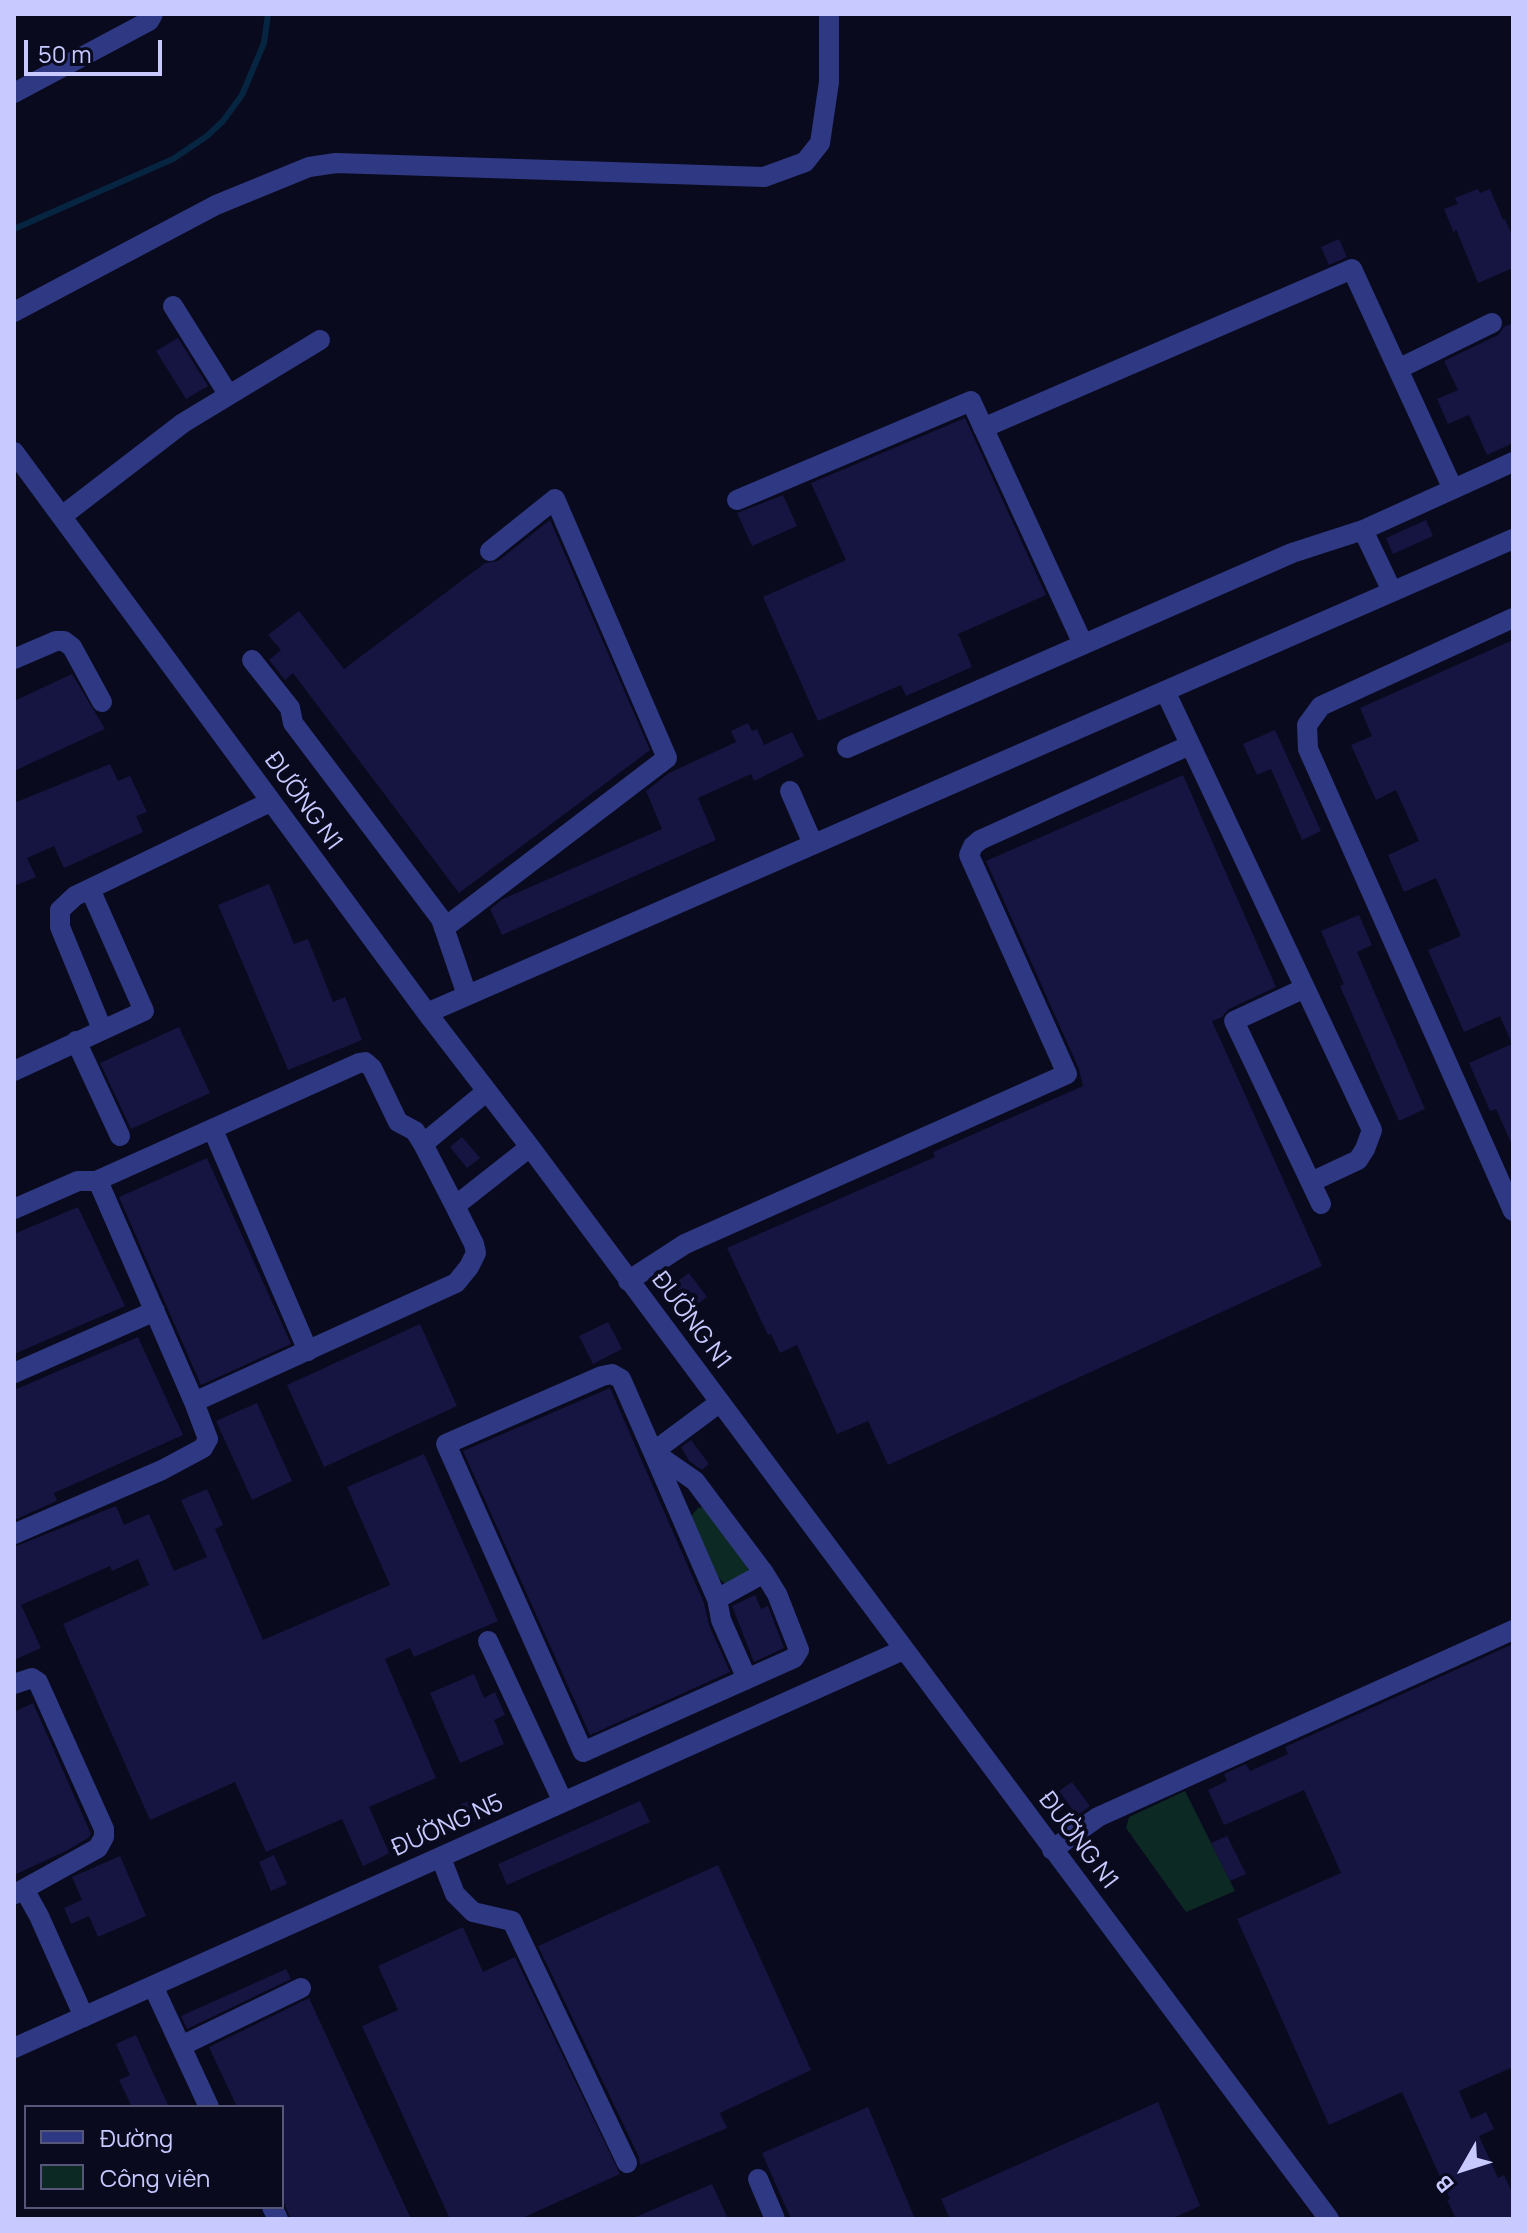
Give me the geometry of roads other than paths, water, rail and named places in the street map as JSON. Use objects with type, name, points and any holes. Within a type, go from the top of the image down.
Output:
[{"type":"street","points":[[14,93],[149,21],[153,14]]},
{"type":"street","points":[[14,312],[216,205],[309,167],[336,163],[764,177],[805,162],[820,143],[829,82],[829,14]]},
{"type":"street","points":[[983,428],[1352,269],[1453,489]]},
{"type":"street","points":[[173,306],[228,394]]},
{"type":"street","points":[[1398,369],[1492,323]]},
{"type":"street","points":[[62,516],[165,436],[228,394],[320,340]]},
{"type":"street","points":[[737,500],[971,401],[1083,644]]},
{"type":"street","name":"ĐƯỜNG N1","points":[[15,454],[427,1013],[1329,2219]]},
{"type":"street","points":[[847,748],[1292,553],[1363,530],[1513,462]]},
{"type":"street","points":[[444,928],[667,758],[555,499],[490,551]]},
{"type":"street","points":[[1363,530],[1392,591]]},
{"type":"street","points":[[427,1013],[1513,539]]},
{"type":"street","points":[[1513,618],[1321,706],[1307,725],[1307,737],[1308,749],[1513,1211]]},
{"type":"street","points":[[14,659],[56,641],[64,641],[72,647],[102,702]]},
{"type":"street","points":[[252,660],[290,708],[293,723],[441,919],[467,995]]},
{"type":"street","points":[[1165,691],[1372,1130],[1358,1160],[1311,1182]]},
{"type":"street","points":[[628,1281],[685,1244],[1067,1074],[969,855],[980,840],[1190,745]]},
{"type":"street","points":[[790,791],[813,844]]},
{"type":"street","points":[[102,1029],[60,927],[60,910],[75,896],[270,802]]},
{"type":"street","points":[[16,1066],[144,1011],[90,889]]},
{"type":"street","points":[[1305,988],[1234,1021],[1321,1204]]},
{"type":"street","points":[[76,1041],[120,1136]]},
{"type":"street","points":[[14,1209],[78,1181],[98,1181],[365,1062],[372,1068],[398,1122],[415,1131],[423,1144],[474,1244],[476,1253],[469,1267],[456,1283],[194,1402]]},
{"type":"street","points":[[423,1144],[487,1091]]},
{"type":"street","points":[[213,1130],[308,1351]]},
{"type":"street","points":[[455,1206],[530,1147]]},
{"type":"street","points":[[14,1534],[162,1470],[203,1448],[208,1439],[98,1181]]},
{"type":"street","points":[[14,1373],[155,1311]]},
{"type":"street","points":[[653,1452],[695,1481],[764,1573],[777,1594],[799,1650],[794,1658],[747,1679],[583,1752],[446,1444],[602,1376],[612,1374],[621,1379],[717,1599],[721,1620],[747,1679]]},
{"type":"street","points":[[653,1452],[719,1403]]},
{"type":"street","points":[[717,1599],[764,1573]]},
{"type":"street","points":[[1052,1850],[1098,1817],[1513,1630]]},
{"type":"street","points":[[488,1641],[563,1802]]},
{"type":"street","name":"ĐƯỜNG N5","points":[[14,2048],[903,1650]]},
{"type":"street","points":[[14,1684],[32,1678],[38,1682],[104,1829],[104,1837],[98,1848],[19,1892],[39,1916],[84,2017]]},
{"type":"street","points":[[441,1858],[455,1894],[473,1912],[512,1921],[627,2163]]},
{"type":"street","points":[[153,1986],[208,2105]]},
{"type":"street","points":[[181,2046],[301,1988]]},
{"type":"street","points":[[758,2179],[775,2219]]},
{"type":"waterway","points":[[14,229],[173,159],[207,136],[223,121],[242,95],[264,43],[268,14]]}]
